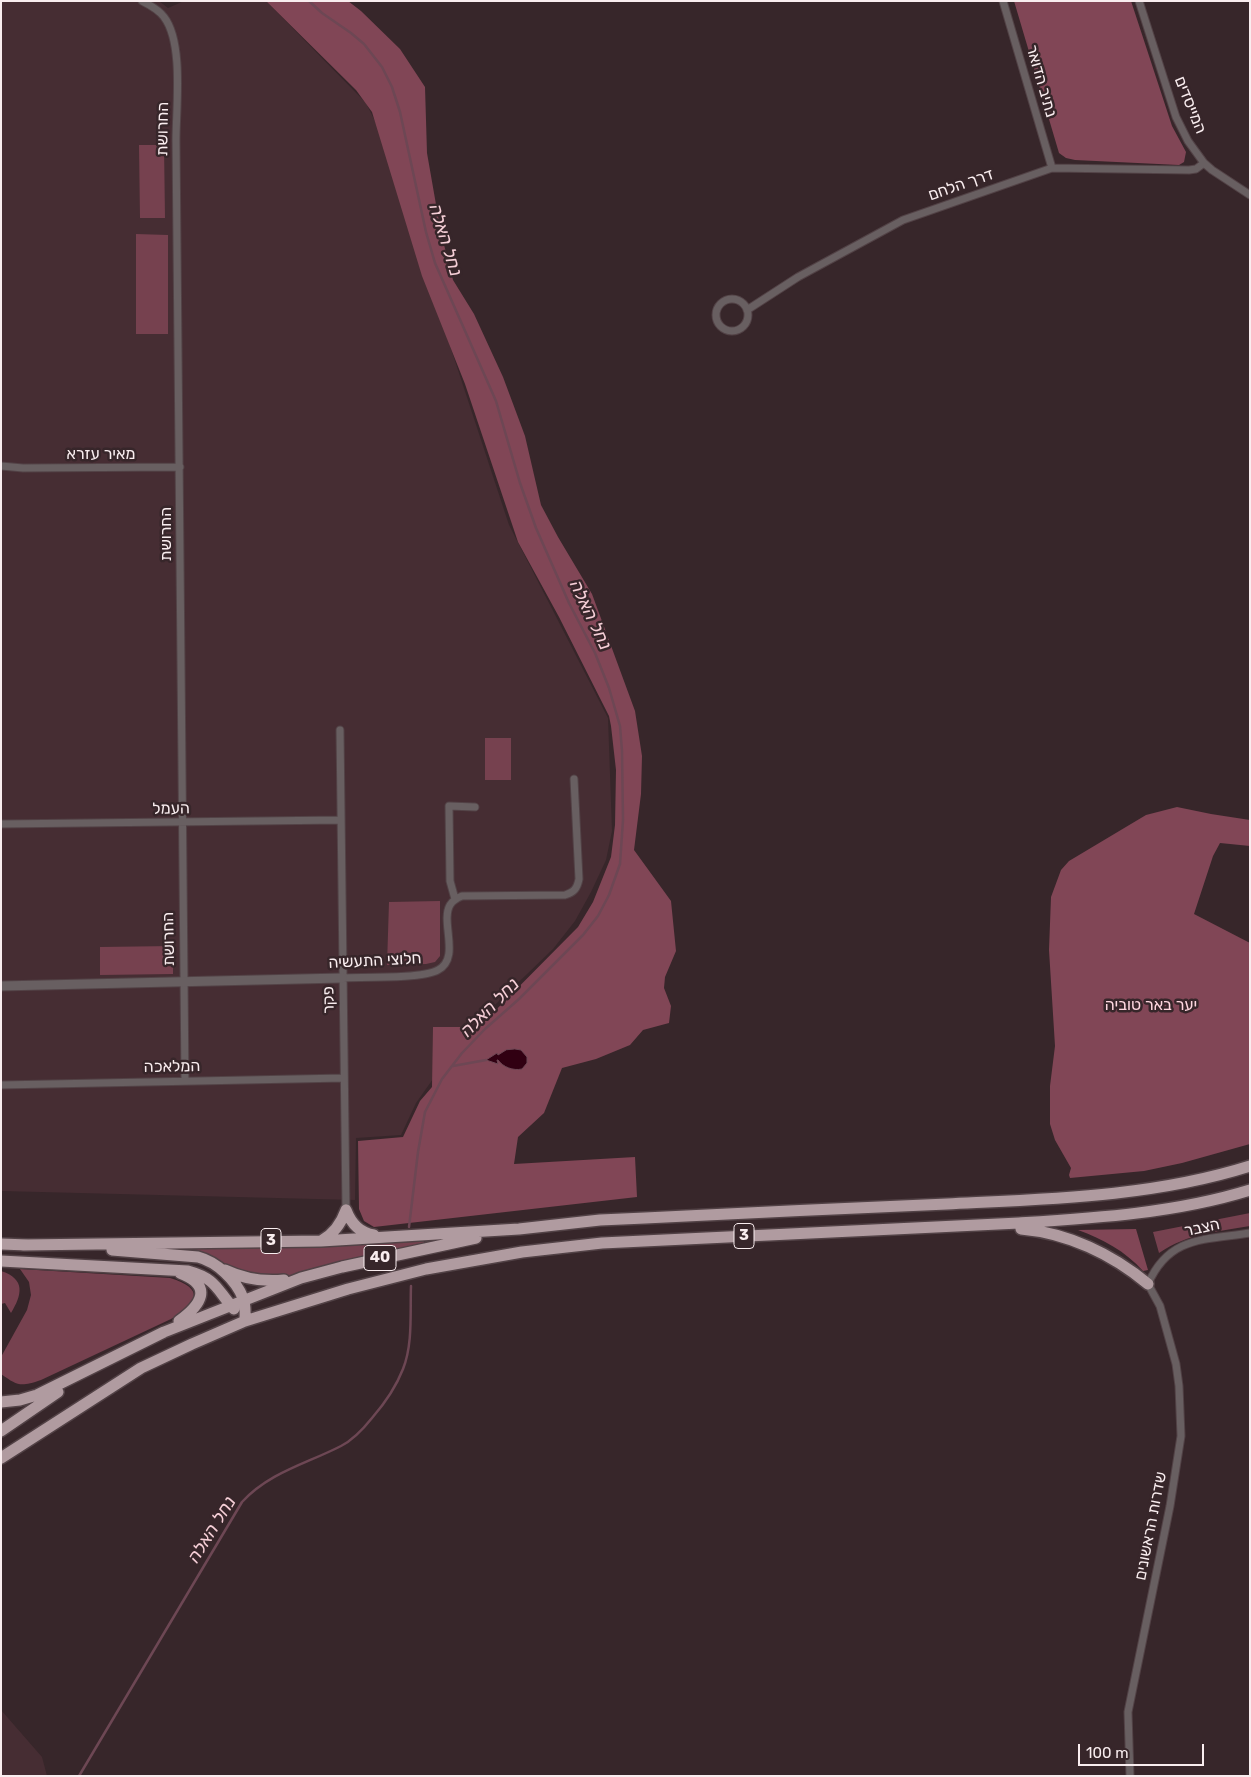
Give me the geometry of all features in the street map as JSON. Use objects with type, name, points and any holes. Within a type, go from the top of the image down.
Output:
[{"type":"highway","name":"3","points":[[1,1244],[321,1241],[519,1229],[636,1218],[1017,1200],[1128,1192],[1192,1181],[1250,1166]]},
{"type":"highway","name":"3","points":[[245,1321],[348,1289],[410,1273],[522,1252],[647,1240],[1086,1219],[1215,1200],[1250,1190]]},
{"type":"highway","points":[[346,1210],[350,1220],[362,1232],[385,1237]]},
{"type":"highway","points":[[321,1241],[338,1227],[346,1210]]},
{"type":"highway","points":[[982,1225],[1037,1230],[1068,1238],[1107,1254],[1148,1284]]},
{"type":"highway","name":"40","points":[[1,1431],[95,1368],[164,1332],[244,1299],[301,1278],[342,1267],[519,1229]]},
{"type":"highway","points":[[22,1244],[198,1257],[243,1277],[259,1281],[301,1278]]},
{"type":"highway","points":[[1,1261],[188,1270],[208,1278],[219,1287],[230,1305],[245,1321]]},
{"type":"highway","points":[[216,1266],[235,1284],[244,1299],[245,1321]]},
{"type":"highway","points":[[164,1332],[191,1312],[202,1295],[199,1286],[190,1278],[166,1269]]},
{"type":"highway","points":[[1,1458],[141,1368],[245,1321]]},
{"type":"highway","points":[[1,1402],[20,1400],[37,1395],[95,1368]]},
{"type":"street","name":"החרושת","points":[[142,1],[160,12],[165,18],[173,37],[177,70],[184,1081]]},
{"type":"street","name":"נתיב הדואר","points":[[1003,1],[1052,168]]},
{"type":"street","name":"המייסדים","points":[[1139,1],[1176,117],[1188,141],[1204,164],[1222,178],[1250,195]]},
{"type":"street","name":"דרך הלחם","points":[[747,310],[798,277],[904,220],[1052,168],[1190,170],[1204,164]]},
{"type":"street","points":[[725,300],[736,300],[744,305],[747,310],[747,320],[740,328],[730,331],[720,326],[717,322],[716,312],[725,300]]},
{"type":"street","name":"מאיר עזרא","points":[[1,466],[23,468],[180,467]]},
{"type":"street","name":"מאיר עזרא","points":[[1,471],[23,468]]},
{"type":"street","name":"פקר","points":[[340,730],[346,1210]]},
{"type":"street","points":[[475,807],[449,806],[450,881],[455,899],[470,895],[565,894],[573,892],[579,879],[574,779]]},
{"type":"street","name":"העמל","points":[[1,824],[341,820]]},
{"type":"street","name":"חלוצי התעשיה","points":[[1,986],[424,975],[444,966],[449,953],[448,911],[455,899]]},
{"type":"street","name":"המלאכה","points":[[1,1085],[344,1078]]},
{"type":"street","name":"הצבר","points":[[1148,1284],[1159,1264],[1166,1255],[1175,1249],[1204,1240],[1250,1233]]},
{"type":"street","name":"שדרות הראשונים","points":[[1130,1776],[1128,1712],[1170,1506],[1180,1436],[1180,1394],[1176,1364],[1160,1306],[1148,1284]]},
{"type":"shaded area","points":[[1,1],[159,1],[168,8],[184,1],[266,1],[366,103],[378,127],[509,525],[608,718],[612,831],[606,860],[591,892],[575,921],[553,949],[470,1029],[452,1052],[416,1103],[401,1135],[356,1138],[355,1200],[1,1191]]},
{"type":"shaded area","points":[[139,145],[164,145],[165,218],[140,218]]},
{"type":"shaded area","points":[[136,234],[168,235],[168,334],[136,334]]},
{"type":"shaded area","points":[[485,738],[511,738],[511,780],[485,780]]},
{"type":"shaded area","points":[[440,901],[440,956],[435,962],[426,964],[387,965],[389,902]]},
{"type":"shaded area","points":[[173,946],[173,974],[100,975],[100,947]]},
{"type":"shaded area","points":[[506,1050],[521,1050],[527,1057],[527,1063],[522,1069],[508,1068],[498,1060],[498,1064],[486,1060],[497,1053],[498,1055]]},
{"type":"shaded area","points":[[1250,1213],[1250,1226],[1192,1237],[1159,1253],[1153,1232]]},
{"type":"shaded area","points":[[423,1239],[425,1245],[291,1276],[260,1278],[161,1250],[160,1246]]},
{"type":"shaded area","points":[[20,1269],[170,1278],[189,1287],[194,1297],[187,1307],[171,1319],[41,1380],[20,1384],[11,1381],[1,1374],[1,1357],[27,1310],[31,1295],[29,1282]]},
{"type":"shaded area","points":[[1,1271],[15,1278],[20,1288],[18,1300],[11,1313],[5,1303],[1,1304]]},
{"type":"shaded area","points":[[1,1710],[42,1757],[47,1776],[1,1776]]},
{"type":"green space","points":[[266,1],[348,1],[400,49],[425,87],[427,153],[441,233],[453,280],[474,314],[503,377],[525,436],[541,505],[592,594],[635,711],[642,756],[641,794],[634,850],[671,901],[676,951],[665,977],[664,988],[671,1006],[669,1023],[643,1030],[630,1045],[596,1059],[562,1068],[544,1113],[518,1137],[514,1164],[635,1157],[637,1197],[374,1227],[364,1221],[359,1209],[358,1141],[403,1137],[420,1101],[432,1087],[433,1027],[479,1027],[578,927],[593,902],[611,857],[615,825],[616,770],[609,716],[559,617],[518,542],[465,384],[422,276],[372,112],[356,90]]},
{"type":"green space","points":[[1014,1],[1131,1],[1172,126],[1186,152],[1184,162],[1179,165],[1075,160],[1066,158],[1059,153]]},
{"type":"green space","name":"יער באר טוביה","points":[[1177,807],[1250,820],[1250,846],[1220,843],[1213,856],[1194,914],[1250,943],[1250,1144],[1182,1163],[1144,1171],[1070,1178],[1071,1168],[1055,1140],[1050,1124],[1050,1086],[1055,1046],[1049,950],[1051,897],[1061,870],[1069,861],[1146,815]]},
{"type":"green space","points":[[1136,1229],[1148,1270],[1143,1271],[1129,1257],[1113,1246],[1078,1230]]},
{"type":"waterway","name":"נחל האלה","points":[[309,1],[364,44],[382,67],[392,87],[400,112],[426,232],[435,263],[496,401],[520,483],[536,528],[569,603],[595,653],[609,688],[620,726],[623,820],[620,864],[609,895],[598,916],[583,935],[519,999],[485,1029],[462,1053],[442,1079],[425,1112],[409,1227]]},
{"type":"waterway","points":[[453,1066],[486,1060]]},
{"type":"waterway","name":"נחל האלה","points":[[79,1776],[242,1502],[264,1483],[276,1476],[350,1440],[358,1434],[386,1401],[397,1382],[406,1359],[410,1328],[411,1286]]}]
